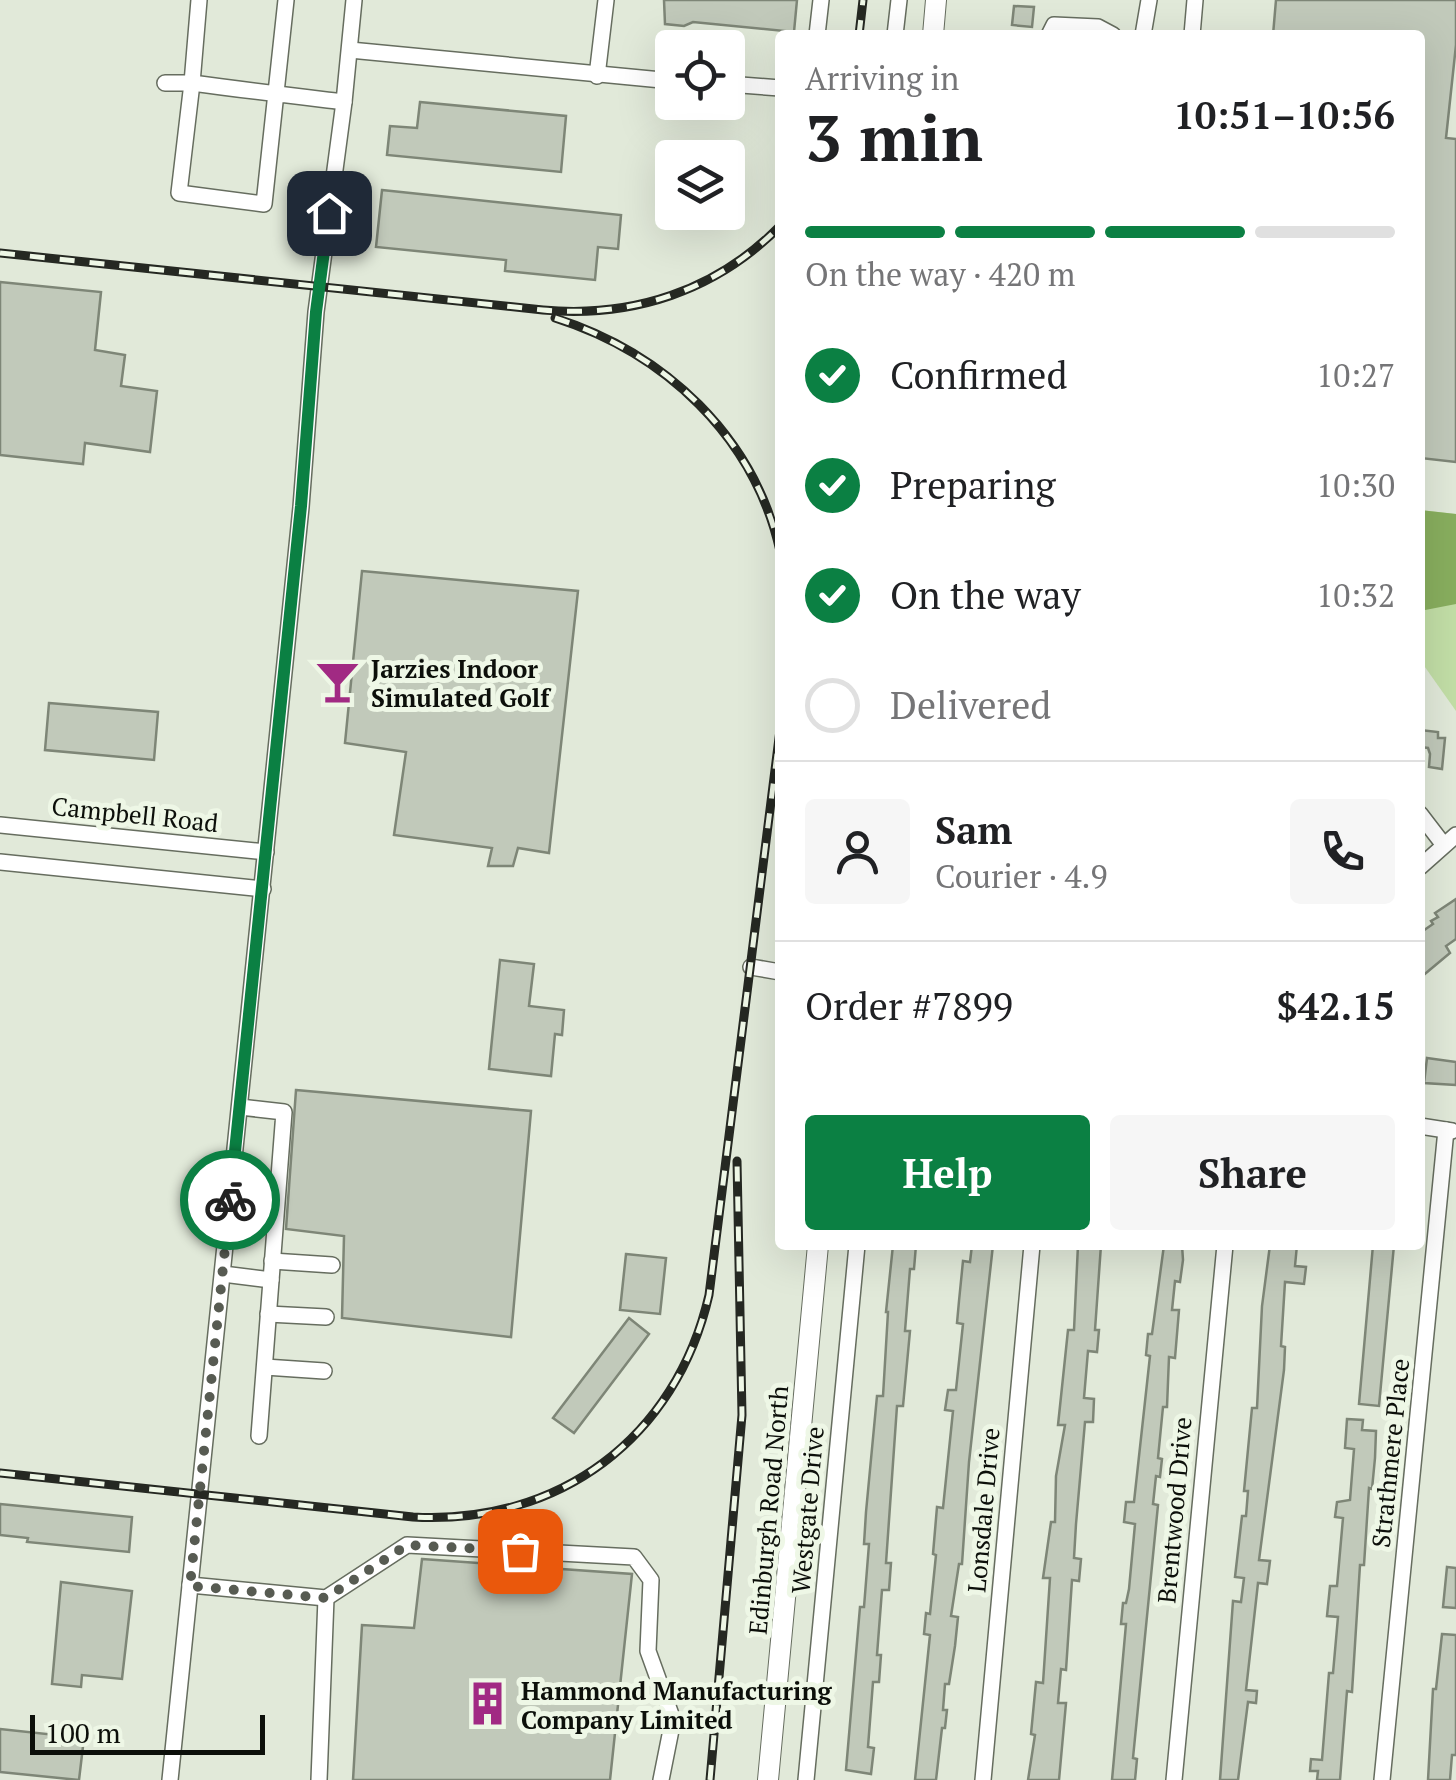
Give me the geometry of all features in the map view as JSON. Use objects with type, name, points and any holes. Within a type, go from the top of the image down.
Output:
[{"type":"main road","points":[[933,30],[936,0]]},
{"type":"main road","name":"Edinburgh Road North","points":[[768,1780],[818,1250]]},
{"type":"street","points":[[199,0],[179,193],[264,204],[286,0]]},
{"type":"street","points":[[170,1780],[263,889],[316,312],[354,0]]},
{"type":"street","points":[[818,30],[821,0]]},
{"type":"street","points":[[896,30],[899,0]]},
{"type":"street","points":[[1145,30],[1149,0]]},
{"type":"street","points":[[1192,30],[1195,0]]},
{"type":"street","points":[[597,76],[604,1]]},
{"type":"street","points":[[1051,30],[1054,25],[1104,30]]},
{"type":"street","points":[[350,50],[655,80]]},
{"type":"street","points":[[165,83],[344,102]]},
{"type":"street","points":[[745,85],[775,88]]},
{"type":"street","points":[[1425,818],[1450,840],[1425,862]]},
{"type":"street","name":"Campbell Road","points":[[0,825],[266,852]]},
{"type":"street","points":[[0,862],[263,889]]},
{"type":"street","points":[[750,967],[775,971]]},
{"type":"street","points":[[240,1107],[284,1112],[260,1436]]},
{"type":"street","points":[[1425,1127],[1451,1131]]},
{"type":"street","name":"Strathmere Place","points":[[1382,1780],[1451,1131]]},
{"type":"street","name":"Westgate Drive","points":[[806,1780],[857,1250]]},
{"type":"street","name":"Lonsdale Drive","points":[[983,1780],[1032,1250]]},
{"type":"street","name":"Brentwood Drive","points":[[1174,1780],[1225,1250]]},
{"type":"street","points":[[272,1261],[332,1265]]},
{"type":"street","points":[[223,1274],[271,1280]]},
{"type":"street","points":[[268,1314],[326,1317]]},
{"type":"street","points":[[264,1367],[324,1371]]},
{"type":"street","points":[[190,1586],[326,1598],[407,1545],[634,1556],[652,1580],[648,1651],[673,1720],[661,1780]]},
{"type":"street","points":[[319,1780],[326,1598]]},
{"type":"green space","points":[[1425,511],[1456,514],[1456,711],[1425,667]]},
{"type":"green space","points":[[1425,511],[1456,514],[1456,604],[1425,610]]},
{"type":"building","points":[[664,0],[797,0],[794,30],[693,22],[684,26],[665,24]]},
{"type":"building","points":[[1276,0],[1456,0],[1456,45],[1446,138],[1456,139],[1456,462],[1425,459],[1425,30],[1273,30]]},
{"type":"building","points":[[1014,6],[1034,7],[1032,27],[1012,25]]},
{"type":"building","points":[[420,102],[566,116],[561,172],[387,155],[390,126],[417,128]]},
{"type":"building","points":[[382,190],[621,215],[618,249],[598,247],[595,280],[505,271],[506,260],[376,247]]},
{"type":"building","points":[[0,282],[101,292],[95,350],[125,355],[121,386],[157,391],[150,452],[85,443],[83,464],[0,455]]},
{"type":"building","points":[[362,571],[578,591],[549,853],[518,848],[513,866],[488,866],[492,848],[394,835],[406,752],[345,743]]},
{"type":"building","points":[[49,703],[158,712],[154,760],[45,750]]},
{"type":"building","points":[[1425,731],[1438,732],[1438,738],[1445,738],[1442,769],[1429,767]]},
{"type":"building","points":[[1456,899],[1456,939],[1446,946],[1450,953],[1425,974],[1425,930],[1438,917],[1435,913]]},
{"type":"building","points":[[500,960],[534,964],[529,1006],[564,1010],[562,1035],[555,1034],[551,1076],[489,1069]]},
{"type":"building","points":[[1427,1058],[1456,1062],[1456,1085],[1425,1083]]},
{"type":"building","points":[[296,1090],[531,1111],[511,1337],[342,1318],[344,1236],[286,1229]]},
{"type":"building","points":[[892,1250],[916,1250],[914,1269],[910,1269],[905,1331],[910,1331],[903,1406],[897,1406],[886,1563],[891,1563],[889,1590],[882,1590],[879,1682],[873,1682],[868,1747],[874,1748],[871,1774],[846,1770],[860,1607],[864,1607],[869,1544],[864,1544],[877,1396],[883,1396]]},
{"type":"building","points":[[971,1250],[992,1250],[962,1564],[951,1616],[958,1617],[955,1646],[949,1684],[945,1684],[943,1710],[947,1710],[936,1780],[915,1780],[930,1635],[924,1634],[926,1613],[930,1614],[937,1507],[943,1508],[953,1411],[945,1410],[948,1390],[956,1390],[963,1324],[957,1323],[963,1261],[970,1262]]},
{"type":"building","points":[[1078,1250],[1101,1250],[1097,1352],[1088,1351],[1084,1398],[1094,1399],[1093,1422],[1085,1422],[1076,1524],[1074,1558],[1081,1559],[1079,1581],[1072,1580],[1066,1670],[1061,1669],[1058,1703],[1066,1703],[1059,1780],[1028,1780],[1035,1735],[1031,1734],[1036,1682],[1043,1683],[1050,1578],[1043,1578],[1051,1522],[1055,1522],[1056,1476],[1065,1425],[1058,1425],[1068,1330],[1074,1330]]},
{"type":"building","points":[[1163,1250],[1182,1250],[1180,1282],[1175,1281],[1172,1310],[1179,1310],[1175,1358],[1169,1357],[1167,1407],[1163,1407],[1158,1458],[1162,1459],[1153,1504],[1158,1505],[1133,1758],[1137,1759],[1135,1780],[1112,1780],[1126,1624],[1121,1624],[1129,1589],[1135,1524],[1124,1522],[1126,1502],[1134,1502],[1150,1356],[1146,1355],[1148,1334],[1152,1334]]},
{"type":"building","points":[[1269,1250],[1297,1250],[1295,1266],[1306,1267],[1304,1284],[1285,1282],[1281,1346],[1285,1347],[1284,1370],[1259,1560],[1270,1561],[1267,1584],[1258,1583],[1246,1690],[1257,1691],[1256,1703],[1248,1702],[1238,1780],[1220,1780],[1233,1601],[1241,1602],[1244,1578],[1235,1577],[1242,1516],[1246,1516],[1248,1491],[1244,1491],[1252,1408],[1257,1408]]},
{"type":"building","points":[[1373,1250],[1394,1250],[1379,1406],[1359,1404]]},
{"type":"building","points":[[626,1254],[666,1258],[660,1314],[620,1310]]},
{"type":"building","points":[[629,1318],[649,1334],[574,1433],[553,1418]]},
{"type":"building","points":[[1347,1419],[1363,1420],[1362,1430],[1376,1431],[1375,1458],[1364,1565],[1360,1565],[1352,1692],[1347,1691],[1340,1780],[1317,1780],[1318,1771],[1310,1771],[1311,1759],[1322,1760],[1338,1617],[1327,1616],[1330,1586],[1337,1586],[1343,1518],[1335,1517],[1337,1502],[1350,1500],[1354,1449],[1345,1448]]},
{"type":"building","points":[[0,1504],[132,1517],[129,1552],[27,1542],[28,1538],[0,1535]]},
{"type":"building","name":"Hammond Manufacturing Company Limited","points":[[422,1559],[632,1574],[610,1780],[353,1780],[362,1625],[414,1628]]},
{"type":"building","points":[[1447,1567],[1456,1568],[1456,1608],[1443,1607]]},
{"type":"building","points":[[61,1582],[132,1591],[122,1679],[82,1675],[81,1687],[52,1684]]},
{"type":"building","points":[[1442,1634],[1456,1635],[1456,1755],[1452,1755],[1450,1780],[1428,1780],[1433,1689]]},
{"type":"building","points":[[0,1729],[84,1738],[79,1780],[0,1772]]},
{"type":"railway","points":[[860,30],[863,0]]},
{"type":"railway","points":[[0,253],[576,311],[641,304],[701,283],[729,268],[775,231]]},
{"type":"railway","points":[[555,318],[633,353],[699,404],[749,471],[775,535]]},
{"type":"railway","points":[[0,1473],[413,1517],[466,1516],[516,1506],[562,1488],[603,1463],[639,1430],[669,1391],[693,1346],[709,1295],[775,770]]},
{"type":"railway","points":[[710,1780],[742,1415],[737,1161]]},
{"type":"way so far","points":[[230,1200],[190,1586],[326,1598],[407,1545],[520,1551]]},
{"type":"place","name":"Jarzies Indoor Simulated Golf","points":[[338,682]]},
{"type":"place","name":"Hammond Manufacturing Company Limited","points":[[488,1704]]},
{"type":"route","points":[[230,1200],[301,506],[316,312],[329,213]]}]
